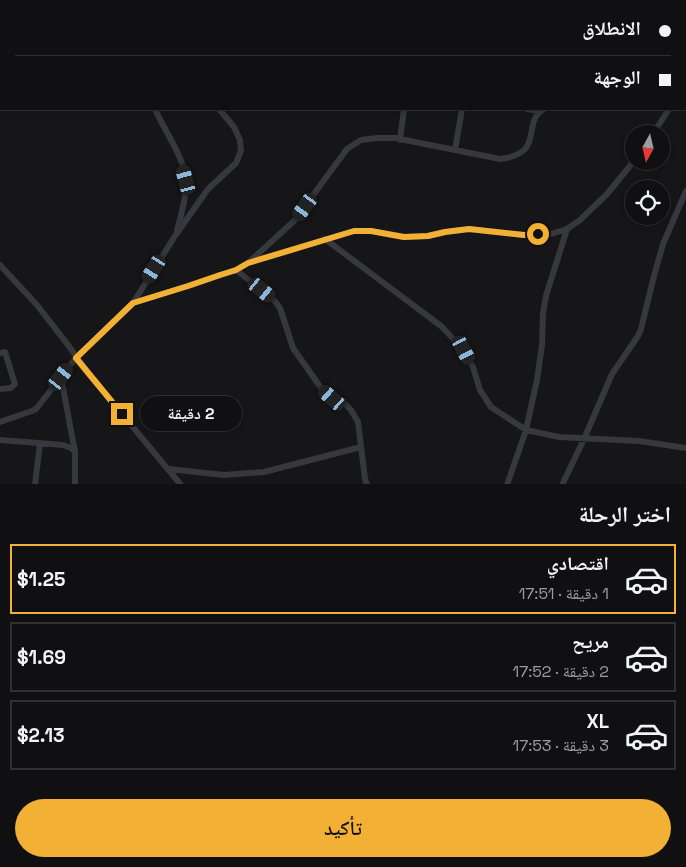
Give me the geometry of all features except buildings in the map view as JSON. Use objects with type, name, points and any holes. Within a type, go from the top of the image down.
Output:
[{"type":"street","points":[[156,110],[181,160],[186,180],[183,206],[175,236]]},
{"type":"street","points":[[0,422],[36,409],[76,358],[133,303],[175,236],[208,189],[236,163],[240,151],[240,140],[234,127],[220,110]]},
{"type":"street","points":[[400,140],[404,110]]},
{"type":"street","points":[[455,150],[462,110]]},
{"type":"street","points":[[133,303],[236,270],[248,263],[294,221],[347,149],[361,140],[395,138],[500,159],[512,158],[522,153],[528,146],[534,120],[542,110]]},
{"type":"street","points":[[659,125],[668,110]]},
{"type":"street","points":[[248,263],[354,231],[371,231],[404,237],[428,236],[469,229],[524,235],[551,234],[567,229],[580,220],[607,194],[627,170]]},
{"type":"street","points":[[562,484],[612,374],[641,329],[663,244],[686,190]]},
{"type":"street","points":[[507,484],[526,430],[538,380],[546,296],[567,229]]},
{"type":"street","points":[[325,239],[441,326],[464,350],[473,367],[480,390],[490,407],[526,430],[559,437],[638,441],[686,448]]},
{"type":"street","points":[[0,265],[37,305],[88,373],[181,484]]},
{"type":"street","points":[[236,270],[274,300],[280,308],[293,348],[321,388],[332,398],[343,402],[351,410],[358,422],[367,484]]},
{"type":"street","points":[[0,346],[15,384],[11,388],[0,389]]},
{"type":"street","points":[[61,377],[75,452],[75,484]]},
{"type":"street","points":[[0,440],[63,446],[71,448],[75,452]]},
{"type":"street","points":[[36,484],[40,443]]},
{"type":"street","points":[[169,470],[224,475],[264,472],[361,447]]},
{"type":"route","points":[[122,414],[76,358],[133,303],[236,270],[248,263],[354,231],[371,231],[404,237],[428,236],[469,229],[524,235],[538,234]]}]
